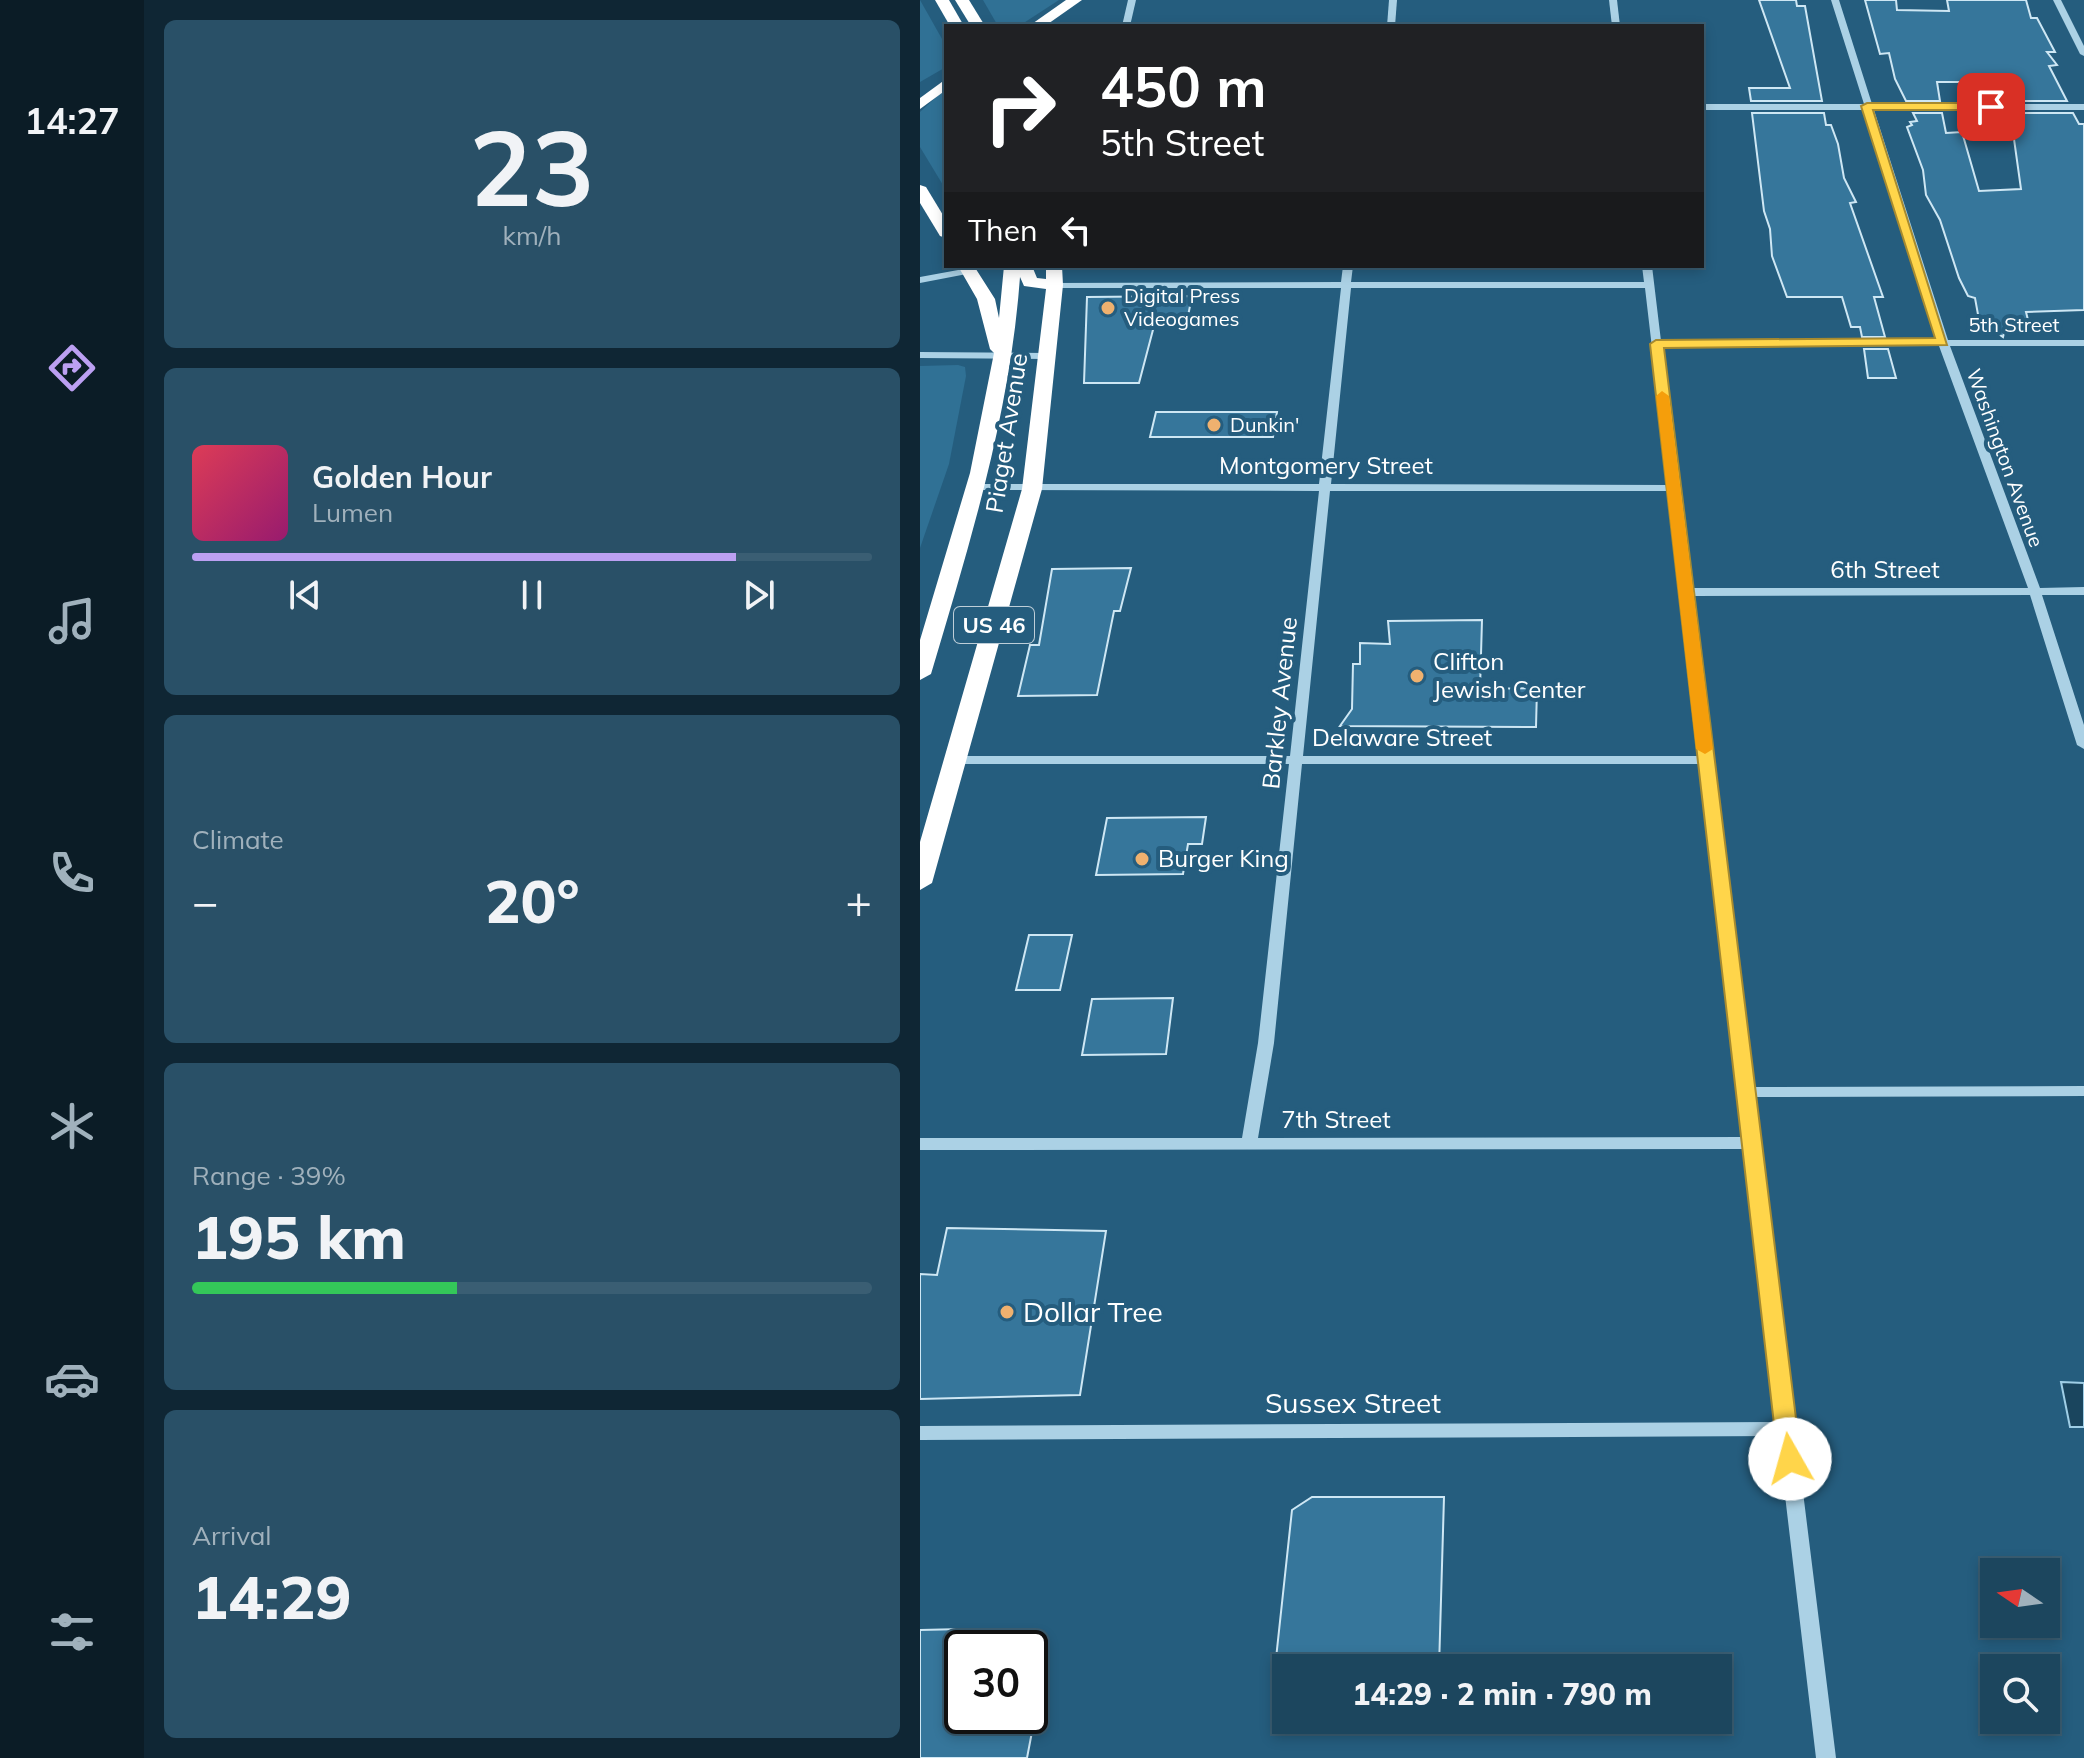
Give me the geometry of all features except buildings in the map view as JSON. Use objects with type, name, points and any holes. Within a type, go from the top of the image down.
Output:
[{"type":"highway","points":[[942,0],[956,24]]},
{"type":"highway","points":[[962,0],[977,24]]},
{"type":"highway","points":[[1039,24],[1075,0]]},
{"type":"highway","points":[[1052,24],[1088,0]]},
{"type":"highway","points":[[920,93],[944,76]]},
{"type":"highway","points":[[920,105],[944,85]]},
{"type":"highway","points":[[920,191],[944,230]]},
{"type":"highway","points":[[968,268],[986,299],[1000,355]]},
{"type":"highway","name":"Piaget Avenue","points":[[922,661],[978,487],[995,414],[1000,355],[1010,314],[1012,268]]},
{"type":"highway","points":[[1025,268],[1030,282],[1054,275]]},
{"type":"highway","name":"Piaget Avenue","points":[[920,883],[1032,489],[1054,275]]},
{"type":"street","points":[[1126,24],[1132,0]]},
{"type":"street","points":[[1391,24],[1393,0]]},
{"type":"street","points":[[1613,0],[1616,24]]},
{"type":"street","name":"Washington Avenue","points":[[1835,0],[1943,342],[2035,591],[2084,745]]},
{"type":"street","points":[[2057,0],[2084,54]]},
{"type":"street","points":[[1704,107],[2084,107]]},
{"type":"street","points":[[920,280],[968,268]]},
{"type":"street","name":"Barkley Avenue","points":[[1249,1144],[1266,1043],[1348,268]]},
{"type":"street","points":[[1647,268],[1826,1758]]},
{"type":"street","points":[[1054,275],[1346,285],[1649,285]]},
{"type":"street","name":"5th Street","points":[[1656,344],[2084,343]]},
{"type":"street","points":[[920,355],[1048,356]]},
{"type":"street","name":"Montgomery Street","points":[[978,487],[1673,488]]},
{"type":"street","name":"6th Street","points":[[1686,592],[2084,591]]},
{"type":"street","name":"Delaware Street","points":[[954,760],[1706,760]]},
{"type":"street","points":[[1745,1092],[2084,1091]]},
{"type":"street","name":"7th Street","points":[[920,1144],[1751,1143]]},
{"type":"street","name":"Sussex Street","points":[[920,1433],[1786,1429]]},
{"type":"shaded area","points":[[920,0],[944,42],[944,68],[920,82]]},
{"type":"shaded area","points":[[983,0],[1059,0],[1022,24],[997,24]]},
{"type":"shaded area","points":[[944,90],[944,187],[920,147],[920,112]]},
{"type":"shaded area","points":[[920,366],[965,367],[966,376],[949,464],[920,548]]},
{"type":"shaded area","points":[[2061,1382],[2084,1383],[2084,1427],[2070,1427]]},
{"type":"slow traffic","points":[[1662,396],[1705,749]]},
{"type":"place","name":"Digital Press Videogames","points":[[1108,308]]},
{"type":"place","name":"Dunkin'","points":[[1214,425]]},
{"type":"place","name":"Clifton Jewish Center","points":[[1417,676]]},
{"type":"place","name":"Burger King","points":[[1142,859]]},
{"type":"place","name":"Dollar Tree","points":[[1007,1312]]},
{"type":"route","points":[[1790,1459],[1656,344],[1943,342],[1867,106],[1991,107]]}]
